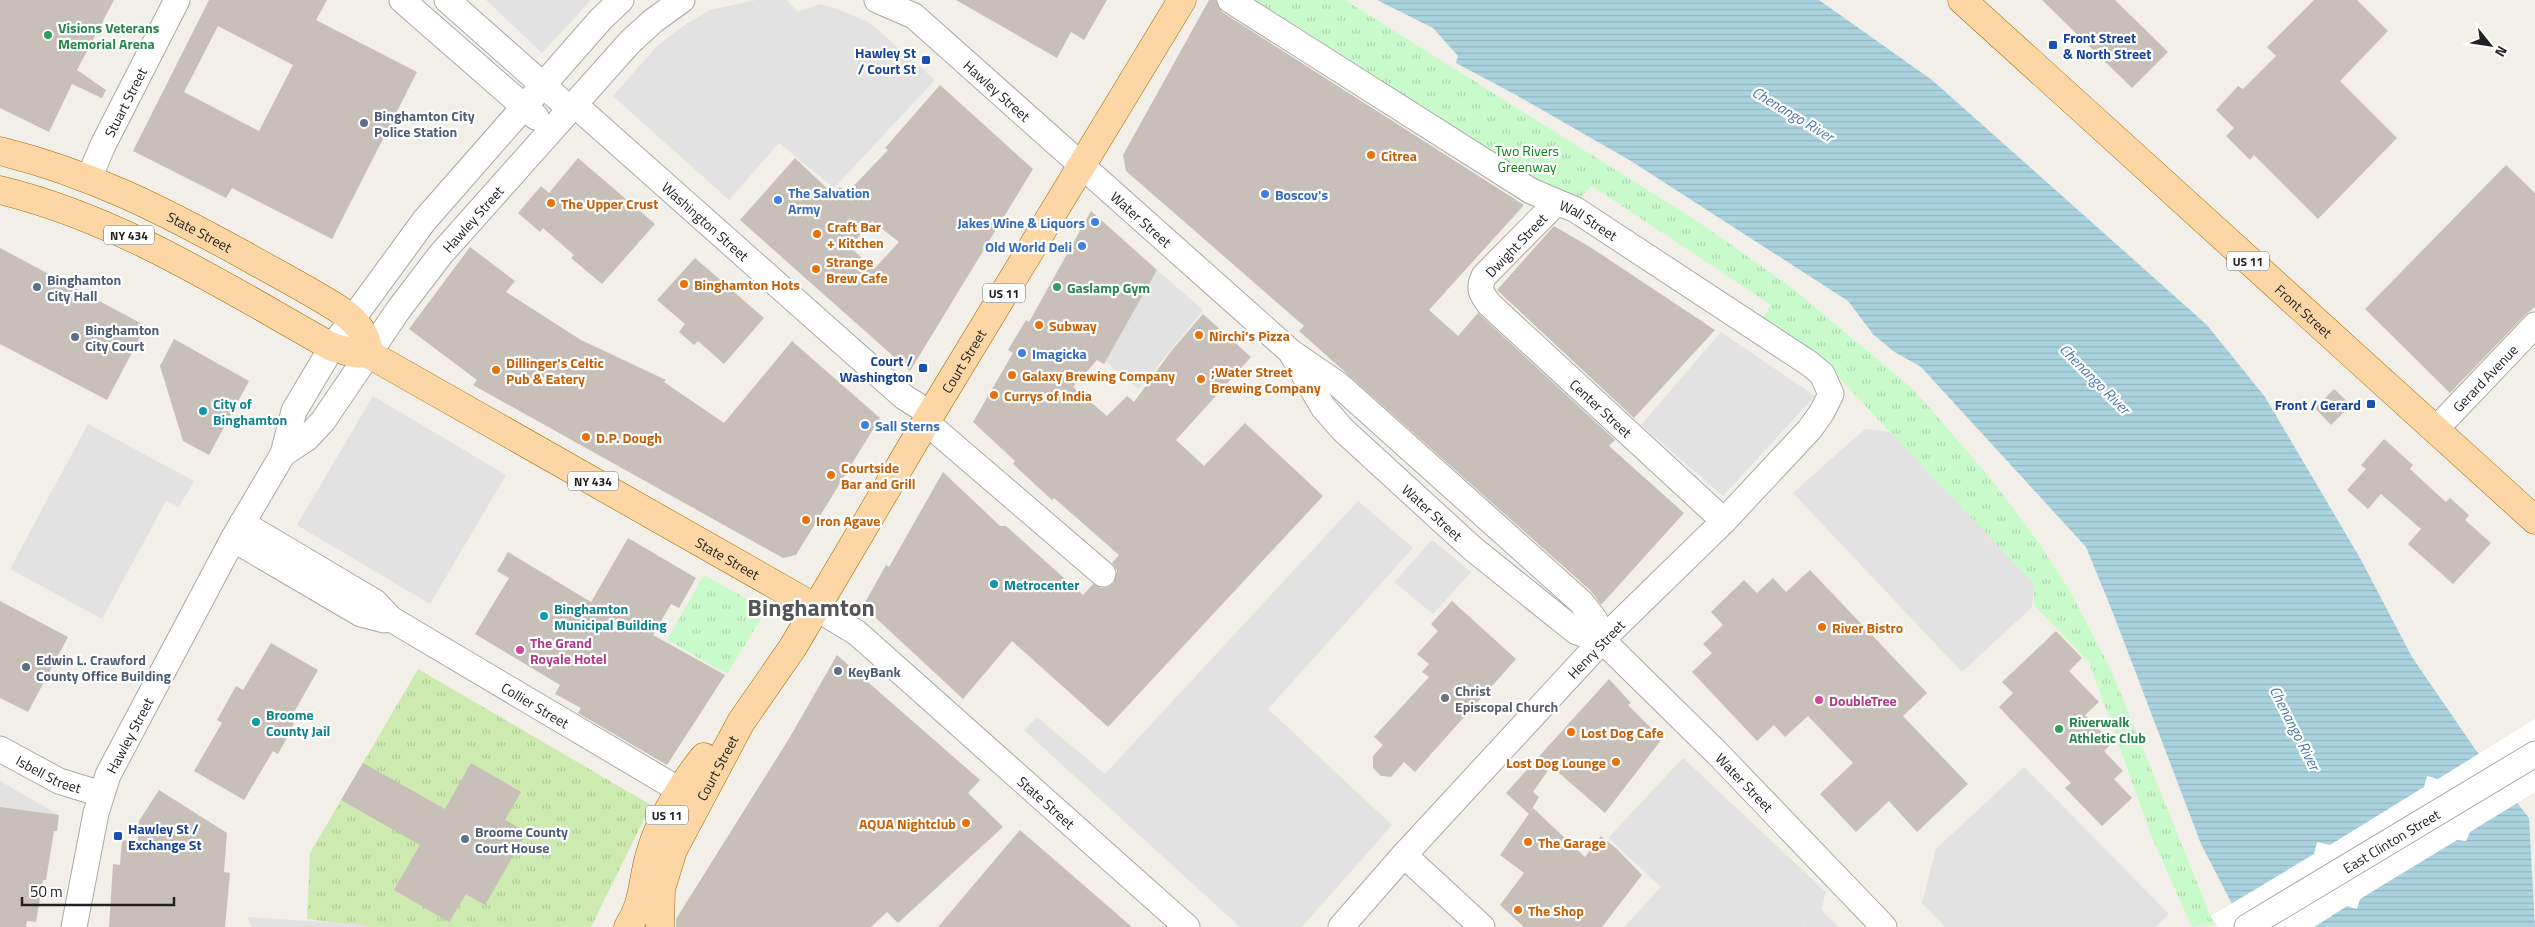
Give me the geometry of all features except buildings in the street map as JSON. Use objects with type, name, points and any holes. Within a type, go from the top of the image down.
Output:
[{"type":"main road","name":"Court Street","points":[[660,927],[661,889],[673,850],[741,722],[776,674],[928,418],[1182,0]]},
{"type":"main road","name":"Front Street","points":[[1962,0],[2535,520]]},
{"type":"main road","name":"State Street","points":[[0,151],[89,178],[164,211],[309,292],[351,318],[365,338],[369,354]]},
{"type":"main road","name":"State Street","points":[[0,190],[63,208],[116,229],[332,346],[353,353],[369,354],[816,608]]},
{"type":"main road","name":"Court Street","points":[[628,927],[642,898],[647,866],[655,840],[681,791],[708,752],[741,722]]},
{"type":"street","name":"Stuart Street","points":[[89,178],[98,154],[177,0]]},
{"type":"street","points":[[402,0],[551,130]]},
{"type":"street","name":"Washington Street","points":[[447,0],[543,85],[572,106],[1103,574]]},
{"type":"street","name":"Hawley Street","points":[[74,927],[101,794],[149,694],[238,531],[283,454],[294,411],[332,346],[424,220],[621,0]]},
{"type":"street","name":"Hawley Street","points":[[283,454],[307,438],[323,421],[399,308],[441,254],[572,106],[638,35],[682,0]]},
{"type":"street","name":"Hawley Street","points":[[876,0],[910,8],[1082,164]]},
{"type":"street","name":"Wall Street","points":[[1230,0],[1531,191],[1576,210],[1810,364],[1822,374],[1831,394]]},
{"type":"street","name":"Water Street","points":[[1082,164],[1291,352],[1339,385],[1581,602],[1595,620],[1603,641],[1718,754],[1884,927]]},
{"type":"street","name":"Dwight Street","points":[[1480,292],[1479,287],[1484,276],[1552,207],[1560,204]]},
{"type":"street","name":"Center Street","points":[[1480,292],[1489,304],[1724,521]]},
{"type":"street","name":"Gerard Avenue","points":[[2435,430],[2535,325]]},
{"type":"street","name":"Water Street","points":[[1291,352],[1332,418],[1373,459],[1472,548],[1564,622],[1578,632],[1603,641]]},
{"type":"street","name":"Henry Street","points":[[1341,927],[1404,854],[1603,641],[1724,521],[1816,422],[1831,394]]},
{"type":"street","name":"Collier Street","points":[[238,531],[361,614],[376,619],[391,619],[681,791]]},
{"type":"street","name":"State Street","points":[[816,608],[858,634],[1187,927]]},
{"type":"street","name":"Isbell Street","points":[[0,749],[59,781],[101,794]]},
{"type":"street","name":"East Clinton Street","points":[[2246,927],[2535,754]]},
{"type":"street","points":[[1404,854],[1482,927]]},
{"type":"green space","name":"Two Rivers Greenway","points":[[1218,0],[1345,0],[1697,221],[1792,288],[1914,390],[1992,480],[2039,543],[2071,593],[2112,672],[2214,925],[2192,927],[2153,840],[2089,662],[2034,605],[2034,585],[1827,365],[1761,320],[1771,305],[1592,186],[1578,199],[1553,185],[1533,206]]},
{"type":"green space","points":[[704,575],[766,610],[727,674],[667,640]]},
{"type":"green space","points":[[418,669],[651,805],[591,927],[367,927],[307,919],[310,853]]},
{"type":"shaded area","points":[[486,0],[591,0],[542,53]]},
{"type":"shaded area","points":[[756,0],[787,0],[798,12],[820,4],[838,9],[870,23],[935,80],[834,188],[779,143],[729,200],[613,96],[657,46],[683,26],[710,10]]},
{"type":"shaded area","points":[[1157,270],[1203,310],[1139,389],[1105,361]]},
{"type":"shaded area","points":[[1721,332],[1815,396],[1723,496],[1641,425]]},
{"type":"shaded area","points":[[373,396],[506,475],[430,604],[297,525]]},
{"type":"shaded area","points":[[88,424],[194,481],[179,507],[166,501],[102,619],[10,569]]},
{"type":"shaded area","points":[[1865,429],[1890,432],[2034,584],[2032,607],[1962,672],[1793,493]]},
{"type":"shaded area","points":[[1358,501],[1413,548],[1268,709],[1392,825],[1302,927],[1240,927],[1024,730],[1037,717],[1105,774]]},
{"type":"shaded area","points":[[1432,540],[1471,572],[1433,614],[1394,582]]},
{"type":"shaded area","points":[[1683,758],[1826,892],[1821,910],[1839,927],[1804,927],[1805,925],[1803,927],[1624,927],[1661,887],[1608,838]]},
{"type":"shaded area","points":[[2024,767],[2169,914],[2155,927],[1945,927],[1922,903],[1936,849]]},
{"type":"shaded area","points":[[0,781],[59,815],[0,807]]},
{"type":"shaded area","points":[[247,917],[367,925],[367,927],[252,927]]},
{"type":"water","name":"Chenango River","points":[[1377,0],[1819,0],[1932,80],[2207,325],[2265,397],[2360,558],[2412,657],[2475,749],[2529,818],[2535,927],[2244,927],[2201,844],[2086,547],[1921,367],[1893,351],[1873,334],[1848,301],[1631,161],[1456,63],[1458,56],[1433,28]]},
{"type":"pier","points":[[2535,719],[2535,792],[2470,832],[2466,841],[2457,840],[2360,899],[2357,909],[2347,906],[2314,927],[2218,927],[2211,916],[2314,854],[2317,842],[2330,845],[2424,787],[2427,776],[2438,779]]},
{"type":"place","name":"Visions Veterans Memorial Arena","points":[[48,35]]},
{"type":"place","name":"Front Street & North Street","points":[[2053,45]]},
{"type":"place","name":"Hawley St / Court St","points":[[926,60]]},
{"type":"place","name":"Binghamton City Police Station","points":[[364,123]]},
{"type":"place","name":"Citrea","points":[[1371,155]]},
{"type":"place","name":"Boscov's","points":[[1265,194]]},
{"type":"place","name":"The Salvation Army","points":[[778,200]]},
{"type":"place","name":"The Upper Crust","points":[[551,203]]},
{"type":"place","name":"Jakes Wine & Liquors","points":[[1095,222]]},
{"type":"place","name":"Craft Bar + Kitchen","points":[[817,234]]},
{"type":"place","name":"Old World Deli","points":[[1082,246]]},
{"type":"place","name":"Strange Brew Cafe","points":[[816,269]]},
{"type":"place","name":"Binghamton Hots","points":[[684,284]]},
{"type":"place","name":"Binghamton City Hall","points":[[37,287]]},
{"type":"place","name":"Gaslamp Gym","points":[[1057,287]]},
{"type":"place","name":"Subway","points":[[1039,325]]},
{"type":"place","name":"Nirchi's Pizza","points":[[1199,335]]},
{"type":"place","name":"Binghamton City Court","points":[[75,337]]},
{"type":"place","name":"Imagicka","points":[[1022,353]]},
{"type":"place","name":"Court / Washington","points":[[923,368]]},
{"type":"place","name":"Dillinger's Celtic Pub & Eatery","points":[[496,370]]},
{"type":"place","name":"Galaxy Brewing Company","points":[[1012,375]]},
{"type":"place","name":";Water Street Brewing Company","points":[[1201,379]]},
{"type":"place","name":"Currys of India","points":[[994,395]]},
{"type":"place","name":"Front / Gerard","points":[[2371,404]]},
{"type":"place","name":"City of Binghamton","points":[[203,411]]},
{"type":"place","name":"Sall Sterns","points":[[865,425]]},
{"type":"place","name":"D.P. Dough","points":[[586,437]]},
{"type":"place","name":"Courtside Bar and Grill","points":[[831,475]]},
{"type":"place","name":"Iron Agave","points":[[806,520]]},
{"type":"place","name":"Metrocenter","points":[[994,584]]},
{"type":"place","name":"Binghamton Municipal Building","points":[[544,616]]},
{"type":"place","name":"River Bistro","points":[[1822,627]]},
{"type":"place","name":"The Grand Royale Hotel","points":[[520,650]]},
{"type":"place","name":"Edwin L. Crawford County Office Building","points":[[26,667]]},
{"type":"place","name":"KeyBank","points":[[838,671]]},
{"type":"place","name":"Christ Episcopal Church","points":[[1445,698]]},
{"type":"place","name":"DoubleTree","points":[[1819,700]]},
{"type":"place","name":"Broome County Jail","points":[[256,722]]},
{"type":"place","name":"Riverwalk Athletic Club","points":[[2059,729]]},
{"type":"place","name":"Lost Dog Cafe","points":[[1571,732]]},
{"type":"place","name":"Lost Dog Lounge","points":[[1616,762]]},
{"type":"place","name":"AQUA Nightclub","points":[[966,823]]},
{"type":"place","name":"Hawley St / Exchange St","points":[[118,836]]},
{"type":"place","name":"Broome County Court House","points":[[465,839]]},
{"type":"place","name":"The Garage","points":[[1528,842]]},
{"type":"place","name":"The Shop","points":[[1518,910]]},
{"type":"district","name":"Binghamton","points":[[811,607]]}]
